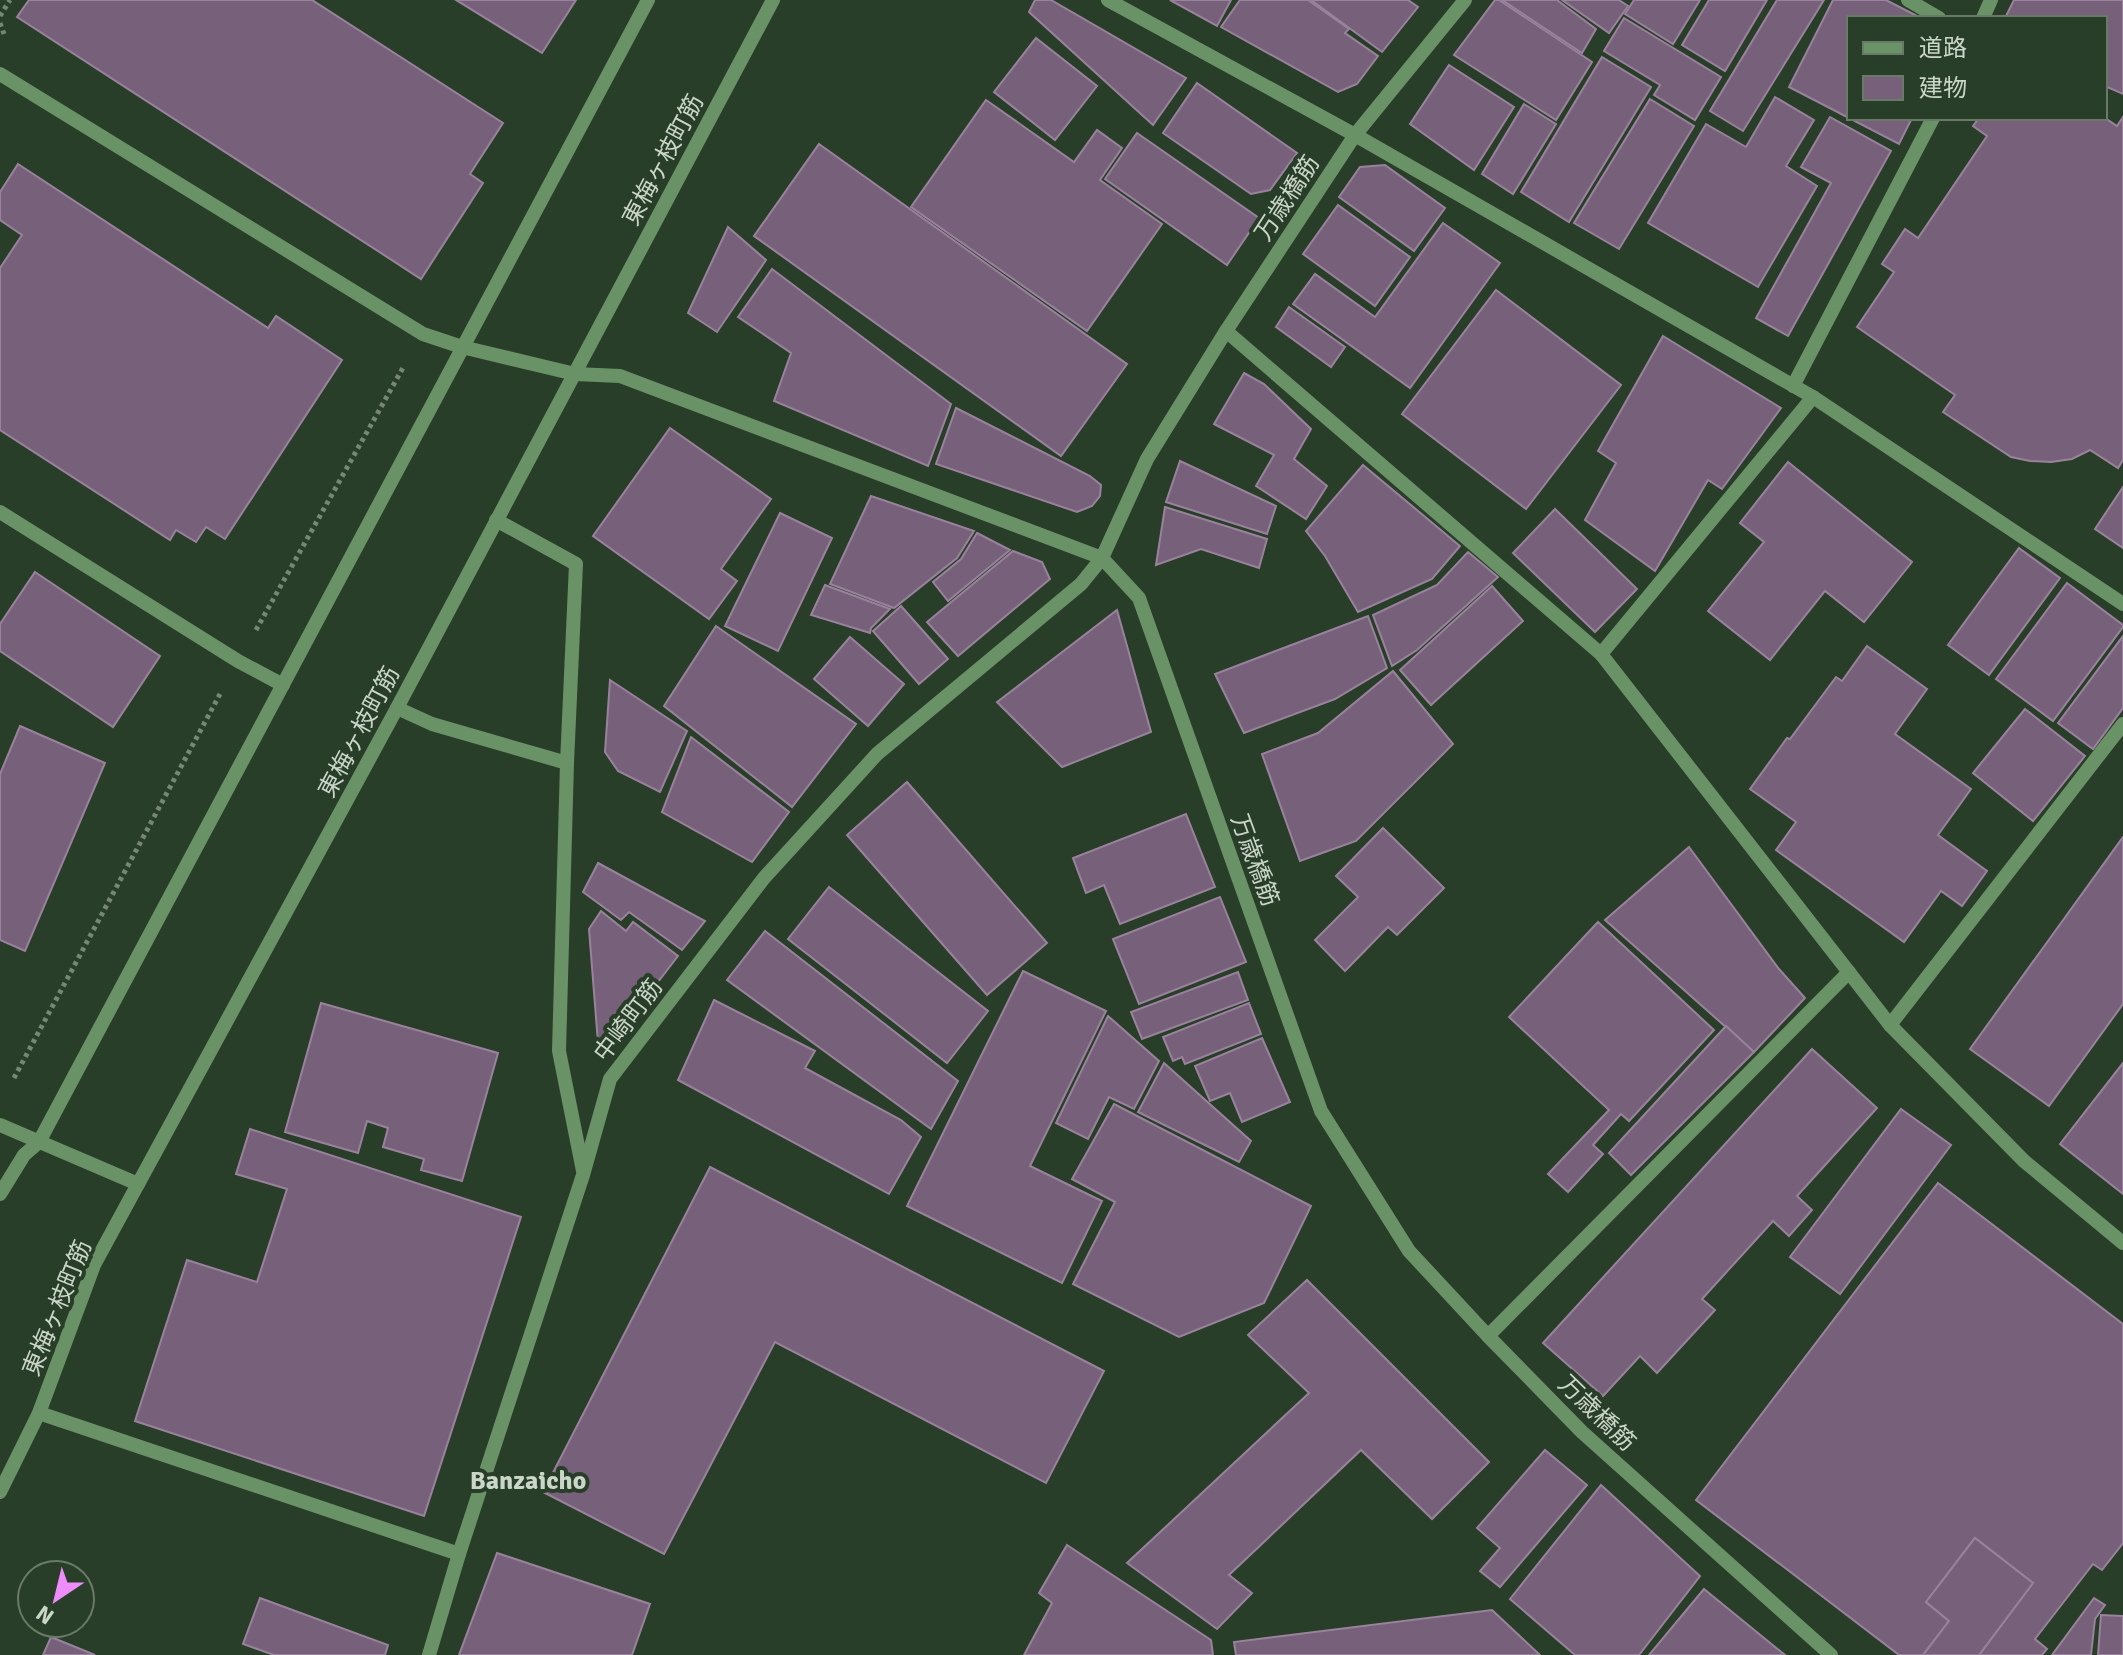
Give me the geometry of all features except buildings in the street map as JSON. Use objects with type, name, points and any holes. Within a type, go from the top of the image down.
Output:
[{"type":"street","points":[[0,1194],[24,1155],[39,1142],[648,0]]},
{"type":"street","name":"東梅ヶ枝町筋","points":[[0,1492],[39,1413],[94,1265],[397,708],[773,0]]},
{"type":"street","points":[[1108,0],[1355,135],[1813,397],[2123,604]]},
{"type":"street","name":"万歳橋筋","points":[[1465,0],[1355,135],[1226,331],[1147,459],[1102,558],[1139,598],[1321,1111],[1409,1251],[1582,1432],[1831,1655]]},
{"type":"street","points":[[1908,0],[1936,16]]},
{"type":"street","points":[[0,74],[423,334],[462,347],[575,374],[620,376],[1102,558]]},
{"type":"street","points":[[1793,386],[1932,120]]},
{"type":"street","points":[[1226,331],[1601,654],[1890,1025],[2024,1161],[2123,1243]]},
{"type":"street","points":[[1601,654],[1813,397]]},
{"type":"street","points":[[0,512],[238,661],[283,685]]},
{"type":"street","points":[[496,520],[576,564],[559,1051],[583,1175]]},
{"type":"street","name":"中崎町筋","points":[[429,1655],[583,1175],[610,1079],[764,878],[877,754],[1081,584],[1102,558]]},
{"type":"street","points":[[397,708],[432,724],[567,763]]},
{"type":"street","points":[[1890,1025],[2123,724]]},
{"type":"street","points":[[1488,1336],[1849,972]]},
{"type":"street","points":[[0,1125],[138,1184]]},
{"type":"street","points":[[39,1413],[459,1554]]},
{"type":"path","points":[[0,16],[10,0]]},
{"type":"path","points":[[0,23],[4,34]]},
{"type":"path","points":[[14,1078],[238,661],[423,334]]},
{"type":"district","name":"Banzaicho","points":[[528,1480]]}]
